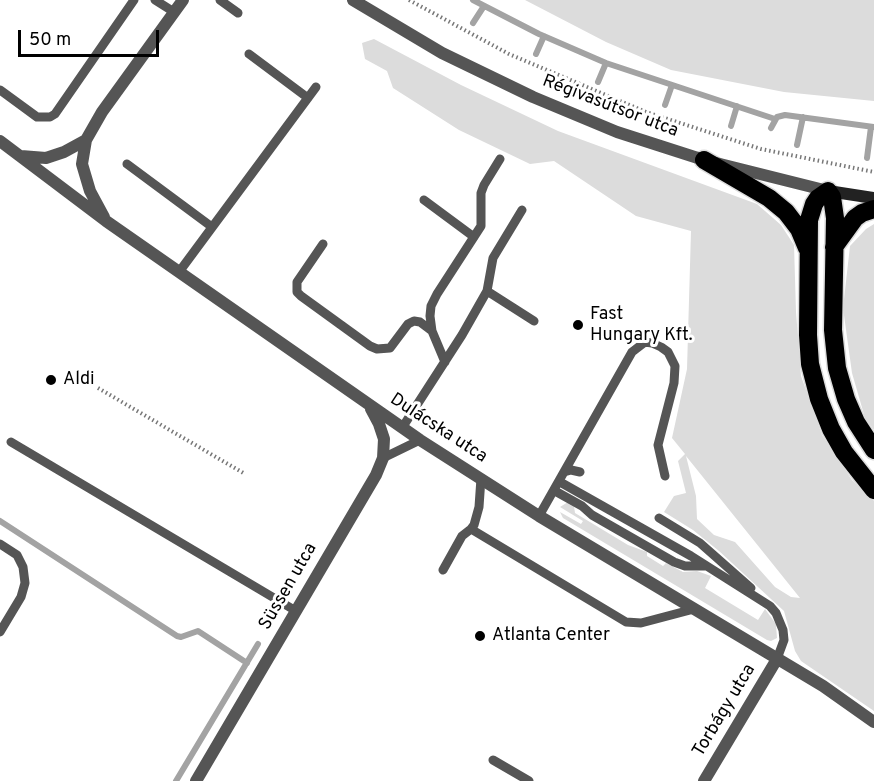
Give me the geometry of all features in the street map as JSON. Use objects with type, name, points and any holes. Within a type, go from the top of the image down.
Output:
[{"type":"highway","points":[[704,160],[768,198],[786,212],[799,229],[810,258]]},
{"type":"highway","points":[[874,450],[856,422],[837,368],[833,330],[834,206],[828,191],[818,198],[810,213],[808,335],[810,364],[819,399],[844,452],[874,490]]},
{"type":"highway","points":[[834,247],[855,218],[874,209]]},
{"type":"street","points":[[106,221],[90,191],[82,164],[86,140],[102,112],[183,0]]},
{"type":"street","name":"Régivasútsor utca","points":[[353,0],[442,53],[533,97],[617,132],[704,160],[828,191],[874,198]]},
{"type":"street","points":[[21,156],[46,158],[64,152],[86,140]]},
{"type":"street","name":"Dulácska utca","points":[[0,141],[106,221],[420,440],[539,516],[823,686],[874,722]]},
{"type":"street","name":"Süssen utca","points":[[196,781],[376,475],[383,458],[384,439],[380,424],[369,405]]},
{"type":"street","name":"Torbágy utca","points":[[704,781],[777,659]]},
{"type":"lane","points":[[0,90],[37,117],[50,117],[134,0]]},
{"type":"lane","points":[[155,0],[174,12]]},
{"type":"lane","points":[[220,0],[238,13]]},
{"type":"lane","points":[[249,54],[308,98]]},
{"type":"lane","points":[[179,272],[316,87]]},
{"type":"lane","points":[[445,362],[432,331],[430,316],[434,300],[481,226],[483,185],[500,159]]},
{"type":"lane","points":[[127,164],[212,227]]},
{"type":"lane","points":[[424,200],[474,237]]},
{"type":"lane","points":[[402,428],[487,291],[493,258],[522,210]]},
{"type":"lane","points":[[323,244],[297,282],[297,292],[301,296],[377,349],[390,348],[408,324],[414,321],[420,322],[432,331]]},
{"type":"lane","points":[[487,291],[534,321]]},
{"type":"lane","points":[[539,516],[632,352],[645,342],[652,343],[668,352],[675,366],[674,383],[658,446],[665,476]]},
{"type":"lane","points":[[383,458],[420,440]]},
{"type":"lane","points":[[11,442],[296,611]]},
{"type":"lane","points":[[564,472],[571,470],[579,472]]},
{"type":"lane","points":[[443,570],[462,536],[474,525],[479,507],[481,478]]},
{"type":"lane","points":[[557,486],[592,515],[674,562],[686,566],[707,566],[770,606]]},
{"type":"lane","points":[[659,518],[700,543],[776,613],[783,630],[784,640],[777,659]]},
{"type":"lane","points":[[471,529],[626,622],[641,623],[694,609]]},
{"type":"lane","points":[[0,544],[17,555],[23,567],[25,583],[21,597],[0,632]]},
{"type":"lane","points":[[493,760],[529,781]]},
{"type":"path","points":[[409,0],[509,54],[646,112],[761,149],[874,172]]},
{"type":"path","points":[[98,388],[245,474]]},
{"type":"shaded area","points":[[525,0],[874,0],[874,101],[784,92],[671,70],[606,42]]},
{"type":"shaded area","points":[[374,39],[461,85],[558,131],[757,204],[781,225],[794,245],[801,376],[822,435],[852,480],[874,501],[874,711],[801,661],[795,651],[784,611],[719,551],[693,530],[664,512],[674,496],[686,493],[678,461],[685,454],[672,438],[687,369],[691,231],[636,216],[554,161],[530,164],[459,130],[393,88],[387,71],[365,59],[362,43]],"holes":[[[686,456],[800,598],[791,597],[775,587],[735,542],[714,535],[697,519],[696,496]]]},
{"type":"shaded area","points":[[874,224],[874,430],[865,418],[852,373],[843,308],[850,246]]},
{"type":"shaded area","points":[[568,502],[574,506],[575,513],[628,545],[647,552],[647,556],[663,566],[666,563],[683,572],[697,571],[711,576],[705,588],[758,620],[765,609],[776,624],[777,638],[767,640],[563,518],[560,512],[581,524],[583,521],[560,507]]},
{"type":"waterway","points":[[473,0],[539,34],[606,63],[775,119]]},
{"type":"waterway","points":[[473,23],[484,6]]},
{"type":"waterway","points":[[536,54],[544,36]]},
{"type":"waterway","points":[[598,82],[606,63]]},
{"type":"waterway","points":[[665,105],[672,85]]},
{"type":"waterway","points":[[731,126],[737,106]]},
{"type":"waterway","points":[[771,128],[777,117],[785,115],[874,127]]},
{"type":"waterway","points":[[797,145],[803,117]]},
{"type":"waterway","points":[[867,158],[871,127]]},
{"type":"waterway","points":[[0,521],[177,636],[181,637],[198,631],[247,663]]},
{"type":"waterway","points":[[176,781],[258,644]]},
{"type":"place","name":"Fast Hungary Kft.","points":[[578,325]]},
{"type":"place","name":"Aldi","points":[[51,380]]},
{"type":"place","name":"Atlanta Center","points":[[480,636]]}]
